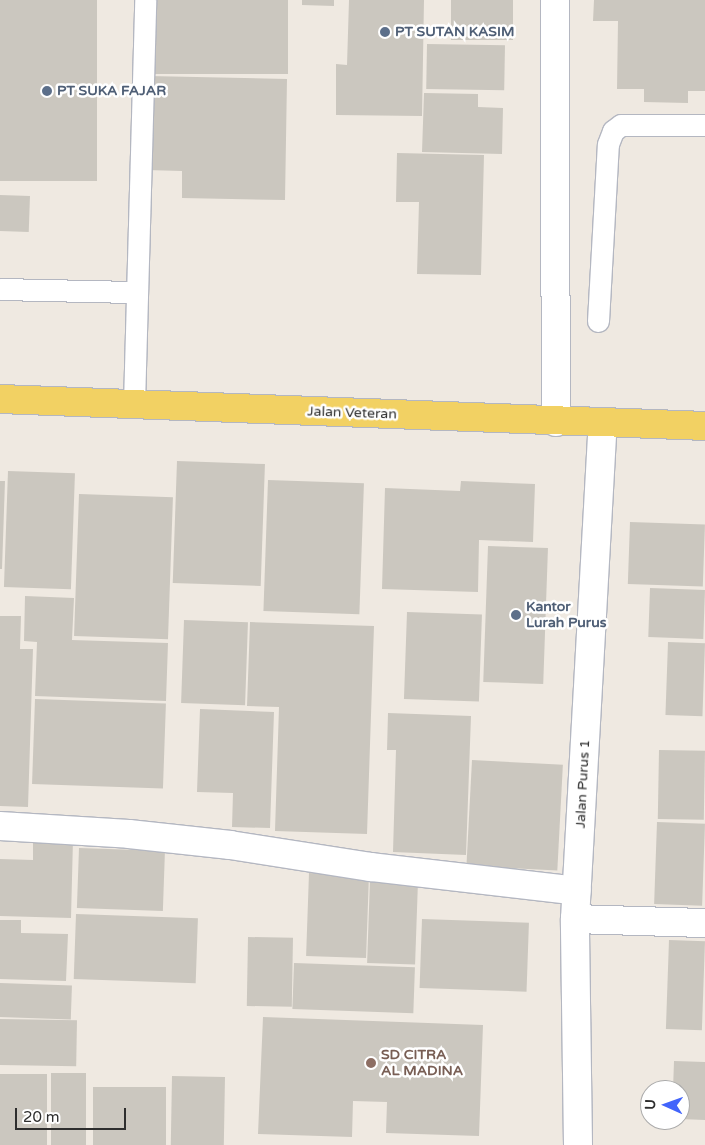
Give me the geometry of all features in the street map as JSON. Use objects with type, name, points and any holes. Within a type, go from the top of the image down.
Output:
[{"type":"main road","name":"Jalan Veteran","points":[[0,399],[603,424],[705,426]]},
{"type":"street","points":[[555,0],[556,422]]},
{"type":"street","name":"Jalan Purus 1","points":[[578,1145],[575,919],[603,424]]},
{"type":"street","points":[[0,826],[129,834],[230,845],[371,867],[577,891]]},
{"type":"street","points":[[575,919],[705,923]]},
{"type":"lane","points":[[134,404],[145,0]]},
{"type":"lane","points":[[598,321],[608,144],[613,131],[622,125],[705,125]]},
{"type":"lane","points":[[0,289],[137,292]]},
{"type":"building","name":"PT SUKA FAJAR","points":[[0,0],[97,0],[97,181],[0,181]]},
{"type":"building","points":[[150,0],[288,0],[288,74],[150,74]]},
{"type":"building","points":[[302,0],[334,0],[334,6],[302,5]]},
{"type":"building","name":"PT SUTAN KASIM","points":[[349,0],[424,0],[422,116],[336,115],[336,64],[347,65]]},
{"type":"building","points":[[451,0],[513,0],[513,40],[451,40]]},
{"type":"building","points":[[594,0],[705,0],[705,91],[688,91],[688,103],[644,102],[644,89],[617,89],[618,21],[593,21]]},
{"type":"building","points":[[427,44],[505,45],[504,90],[426,89]]},
{"type":"building","points":[[148,76],[287,79],[285,200],[182,198],[182,171],[146,170]]},
{"type":"building","points":[[424,93],[478,94],[478,107],[503,108],[502,154],[422,152]]},
{"type":"building","points":[[397,153],[484,155],[481,275],[417,274],[419,202],[396,202]]},
{"type":"building","points":[[0,195],[30,196],[29,232],[0,231]]},
{"type":"building","points":[[177,461],[265,464],[261,586],[173,583]]},
{"type":"building","points":[[8,471],[75,473],[71,589],[4,587]]},
{"type":"building","points":[[268,480],[364,483],[359,614],[263,611]]},
{"type":"building","points":[[0,481],[5,481],[2,569],[0,569]]},
{"type":"building","points":[[461,481],[535,484],[533,542],[479,540],[478,592],[382,589],[385,488],[460,491]]},
{"type":"building","points":[[79,494],[173,497],[168,639],[74,636]]},
{"type":"building","points":[[630,522],[705,525],[703,587],[628,584]]},
{"type":"building","name":"Kantor Lurah Purus","points":[[488,546],[548,548],[543,684],[483,682]]},
{"type":"building","points":[[650,588],[705,590],[703,639],[648,637]]},
{"type":"building","points":[[25,596],[74,598],[72,640],[168,643],[166,701],[35,696],[37,642],[24,641]]},
{"type":"building","points":[[407,612],[482,615],[479,702],[404,699]]},
{"type":"building","points":[[0,616],[21,616],[20,649],[33,649],[28,807],[0,806]]},
{"type":"building","points":[[184,620],[248,622],[245,705],[181,703]]},
{"type":"building","points":[[250,622],[374,626],[367,834],[275,831],[279,707],[247,706]]},
{"type":"building","points":[[668,642],[705,643],[702,716],[665,715]]},
{"type":"building","points":[[35,699],[166,704],[163,789],[32,784]]},
{"type":"building","points":[[200,709],[274,712],[270,828],[232,827],[233,793],[197,792]]},
{"type":"building","points":[[388,713],[471,716],[466,855],[393,852],[396,750],[387,750]]},
{"type":"building","points":[[659,750],[705,751],[704,820],[658,819]]},
{"type":"building","points":[[472,760],[563,765],[557,871],[466,866]]},
{"type":"building","points":[[657,822],[705,824],[702,906],[654,904]]},
{"type":"building","points":[[33,838],[73,839],[71,918],[0,916],[0,859],[33,860]]},
{"type":"building","points":[[79,848],[165,851],[163,911],[77,908]]},
{"type":"building","points":[[309,873],[369,875],[366,958],[306,956]]},
{"type":"building","points":[[370,880],[418,882],[415,965],[367,963]]},
{"type":"building","points":[[76,914],[198,918],[196,983],[74,979]]},
{"type":"building","points":[[422,919],[529,923],[527,992],[420,988]]},
{"type":"building","points":[[0,920],[21,920],[21,933],[68,934],[66,981],[0,979]]},
{"type":"building","points":[[248,937],[293,938],[292,1007],[247,1006]]},
{"type":"building","points":[[669,940],[705,941],[702,1030],[666,1029]]},
{"type":"building","points":[[294,963],[415,967],[413,1013],[292,1009]]},
{"type":"building","points":[[0,983],[72,986],[71,1019],[0,1017]]},
{"type":"building","name":"SD CITRA AL MADINA","points":[[263,1017],[483,1025],[479,1136],[386,1133],[387,1102],[353,1101],[352,1137],[258,1134]]},
{"type":"building","points":[[0,1019],[77,1020],[76,1066],[0,1065]]},
{"type":"building","points":[[674,1061],[705,1062],[705,1120],[690,1119],[690,1080],[673,1080]]},
{"type":"building","points":[[51,1073],[86,1073],[86,1145],[51,1145]]},
{"type":"building","points":[[0,1074],[47,1074],[47,1145],[0,1145]]},
{"type":"building","points":[[172,1076],[225,1077],[224,1145],[171,1145]]},
{"type":"building","points":[[93,1087],[166,1087],[166,1145],[93,1145]]},
{"type":"place","name":"PT SUTAN KASIM","points":[[385,32]]},
{"type":"place","name":"PT SUKA FAJAR","points":[[47,91]]},
{"type":"place","name":"Kantor Lurah Purus","points":[[516,615]]},
{"type":"place","name":"SD CITRA AL MADINA","points":[[371,1063]]}]
